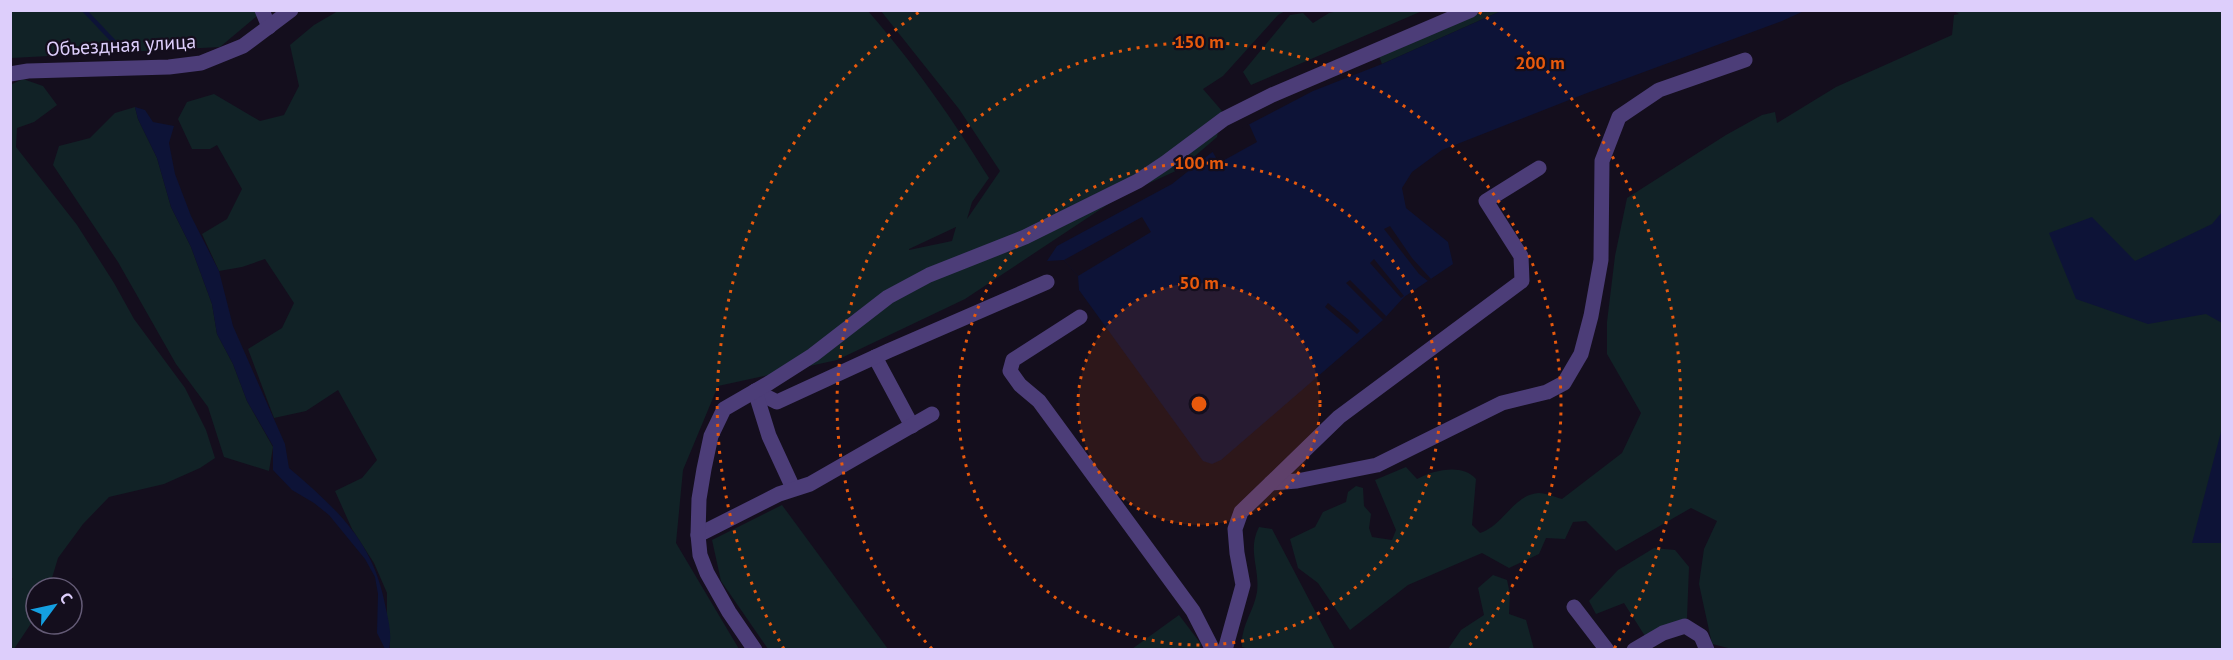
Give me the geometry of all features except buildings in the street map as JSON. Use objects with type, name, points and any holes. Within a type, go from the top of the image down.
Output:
[{"type":"street","points":[[262,10],[269,27]]},
{"type":"street","name":"Объездная улица","points":[[11,73],[170,67],[201,63],[243,46],[291,10]]},
{"type":"street","points":[[755,650],[729,612],[707,573],[700,555],[699,499],[711,436],[724,409],[813,355],[888,297],[929,275],[1025,237],[1138,181],[1224,119],[1272,95],[1471,10]]},
{"type":"street","points":[[1271,483],[1296,481],[1377,465],[1502,403],[1547,392],[1564,383],[1581,354],[1591,316],[1600,260],[1602,161],[1619,117],[1659,90],[1745,60]]},
{"type":"street","points":[[1225,650],[1243,585],[1235,529],[1241,512],[1339,417],[1522,281],[1521,256],[1486,201],[1539,168]]},
{"type":"street","points":[[755,391],[777,402],[1047,282]]},
{"type":"street","points":[[1080,317],[1013,360],[1010,371],[1020,386],[1039,401],[1193,611],[1213,650]]},
{"type":"street","points":[[875,357],[912,426]]},
{"type":"street","points":[[755,391],[769,436],[793,488]]},
{"type":"street","points":[[698,535],[793,488],[810,484],[932,414]]},
{"type":"street","points":[[1574,607],[1607,650]]},
{"type":"street","points":[[1634,650],[1663,633],[1685,626],[1701,636],[1707,650]]},
{"type":"shaded area","points":[[1343,10],[1422,11],[1251,85],[1243,72],[1290,15],[1303,13],[1313,23],[1329,13]]},
{"type":"shaded area","points":[[11,11],[263,11],[220,47],[11,58]]},
{"type":"shaded area","points":[[338,11],[868,11],[932,92],[989,178],[972,202],[967,219],[1000,171],[959,109],[881,11],[1285,11],[1278,15],[1223,76],[1203,89],[1222,111],[1217,137],[1180,169],[1119,197],[965,299],[837,360],[718,386],[683,470],[676,543],[739,649],[390,649],[387,593],[374,563],[352,529],[335,491],[362,478],[377,460],[338,390],[306,411],[274,418],[248,349],[282,328],[294,303],[265,259],[242,267],[219,271],[202,234],[227,219],[242,189],[217,145],[210,149],[192,149],[178,119],[187,102],[214,94],[260,121],[284,115],[299,86],[290,45],[314,25]],"holes":[[[956,227],[952,241],[909,250]]]},
{"type":"shaded area","points":[[1471,11],[1501,11],[1382,64],[1377,51]]},
{"type":"shaded area","points":[[1501,11],[1804,11],[1442,150],[1412,172],[1402,188],[1406,208],[1448,242],[1453,264],[1404,297],[1383,320],[1221,460],[1212,464],[1203,461],[1079,290],[1078,276],[1064,260],[1047,261],[1057,246],[1172,184],[1244,127],[1313,91],[1382,64]]},
{"type":"shaded area","points":[[1954,11],[2222,11],[2222,649],[1732,649],[1712,644],[1699,584],[1704,549],[1717,521],[1691,508],[1616,551],[1586,521],[1573,522],[1565,539],[1546,538],[1539,554],[1509,568],[1482,553],[1408,585],[1350,630],[1318,583],[1298,568],[1290,539],[1315,527],[1323,512],[1346,502],[1348,492],[1356,486],[1363,488],[1364,506],[1371,514],[1369,528],[1372,537],[1392,540],[1396,530],[1375,480],[1406,467],[1417,479],[1439,471],[1456,470],[1464,471],[1476,479],[1472,525],[1480,533],[1495,524],[1515,504],[1530,495],[1542,493],[1562,499],[1622,453],[1641,413],[1607,354],[1607,322],[1615,256],[1627,198],[1726,135],[1762,115],[1775,112],[1777,123],[1836,87],[1952,35],[1954,15],[1959,14]]},
{"type":"shaded area","points":[[23,79],[43,86],[57,105],[34,122],[17,128],[16,147],[77,225],[134,319],[185,388],[206,430],[215,458],[200,468],[164,484],[109,497],[83,524],[58,558],[53,576],[24,576],[24,634],[11,650],[10,582],[13,579],[10,576],[10,85]]},
{"type":"shaded area","points":[[135,107],[138,119],[157,158],[171,207],[191,247],[212,304],[217,334],[233,364],[247,401],[273,447],[269,471],[224,457],[208,407],[176,364],[118,262],[53,165],[59,146],[90,138],[115,113]]},
{"type":"shaded area","points":[[135,107],[145,110],[153,122],[174,126],[169,143],[175,174],[191,216],[219,271],[233,326],[285,444],[289,468],[324,499],[363,546],[380,585],[390,629],[389,649],[385,649],[377,633],[378,594],[375,577],[365,559],[329,515],[292,490],[273,470],[273,446],[247,401],[233,364],[217,334],[212,304],[191,247],[171,207],[157,158],[138,119]]},
{"type":"shaded area","points":[[2222,212],[2222,323],[2206,314],[2148,324],[2076,299],[2049,233],[2092,217],[2135,261],[2212,224]]},
{"type":"shaded area","points":[[2222,428],[2222,543],[2192,543]]},
{"type":"shaded area","points":[[782,505],[888,649],[768,649],[721,581],[712,540]]},
{"type":"shaded area","points":[[1259,527],[1272,529],[1335,649],[1252,650],[1242,647],[1243,633],[1257,592],[1254,543]]},
{"type":"shaded area","points":[[1654,548],[1675,550],[1689,567],[1687,618],[1645,636],[1624,603],[1596,614],[1589,601],[1618,570]]},
{"type":"shaded area","points":[[1493,575],[1507,580],[1510,594],[1509,614],[1526,620],[1534,649],[1448,649],[1461,630],[1484,615],[1478,588]]},
{"type":"shaded area","points":[[1179,615],[1201,644],[1200,649],[1132,649]]},
{"type":"pier","points":[[1249,124],[1257,142],[1219,163],[1211,149],[1231,133]]},
{"type":"pier","points":[[1142,217],[1151,232],[1078,276],[1064,260]]},
{"type":"pier","points":[[1390,226],[1412,258],[1431,279],[1428,281],[1419,274],[1384,229]]},
{"type":"pier","points":[[1374,259],[1404,296],[1401,298],[1370,263]]},
{"type":"pier","points":[[1350,280],[1386,316],[1383,320],[1346,283]]},
{"type":"pier","points":[[1328,303],[1360,331],[1357,334],[1325,307]]},
{"type":"waterway","points":[[84,10],[118,46]]}]
